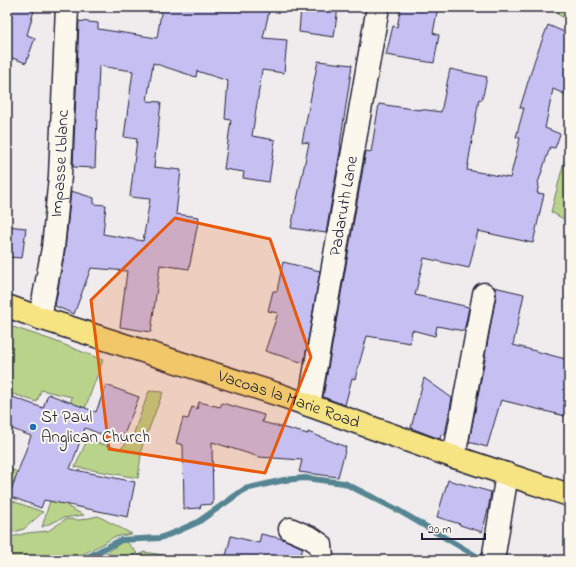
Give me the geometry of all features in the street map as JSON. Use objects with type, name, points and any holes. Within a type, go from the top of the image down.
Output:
[{"type":"main road","name":"Vacoas la Marie Road","points":[[7,306],[309,405],[569,495]]},
{"type":"street","name":"Impasse Lblanc","points":[[40,318],[53,248],[60,176],[67,7]]},
{"type":"street","name":"Padaruth Lane","points":[[309,405],[378,7]]},
{"type":"street","points":[[454,456],[484,294]]},
{"type":"street","points":[[494,553],[507,474]]},
{"type":"street","points":[[290,529],[321,545],[321,560]]},
{"type":"highlighted area","points":[[175,218],[270,239],[311,357],[265,473],[109,449],[91,300]]},
{"type":"green space","points":[[558,7],[569,7],[569,21],[556,13]]},
{"type":"green space","points":[[569,142],[569,222],[551,212]]},
{"type":"green space","points":[[7,325],[52,340],[103,360],[80,422],[66,417],[72,397],[41,390],[37,402],[7,392]]},
{"type":"green space","points":[[149,391],[163,392],[142,447],[138,478],[75,467],[87,440],[120,449],[132,438]]},
{"type":"green space","points":[[7,468],[18,472],[7,496]]},
{"type":"green space","points":[[57,478],[72,480],[68,507],[84,515],[63,518],[42,527]]},
{"type":"green space","points":[[7,499],[43,512],[24,529],[7,534]]},
{"type":"green space","points":[[98,516],[132,534],[114,537],[81,555],[60,560],[9,560],[11,550],[7,546],[7,538],[27,533],[48,531],[66,519],[80,520]]},
{"type":"green space","points":[[125,540],[137,553],[127,560],[89,560],[108,552]]},
{"type":"green space","points":[[144,552],[188,559],[133,560]]},
{"type":"building","points":[[7,7],[35,7],[27,35],[35,38],[26,63],[7,56]]},
{"type":"building","points":[[162,7],[270,7],[263,38],[287,40],[284,73],[262,70],[252,136],[275,140],[269,182],[243,178],[244,172],[224,169],[231,120],[225,119],[228,81],[197,71],[196,77],[153,63],[147,101],[161,102],[154,167],[181,170],[176,214],[199,217],[189,269],[160,265],[151,332],[120,327],[127,271],[91,268],[74,314],[55,306],[65,250],[71,191],[94,198],[94,204],[106,205],[103,234],[143,241],[150,199],[130,197],[137,139],[124,137],[133,71],[99,66],[95,168],[73,167],[79,21],[98,23],[98,29],[157,38]]},
{"type":"building","points":[[301,7],[338,7],[334,37],[299,32]]},
{"type":"building","points":[[401,7],[438,7],[433,33],[439,35],[434,63],[386,55],[393,26],[397,27]]},
{"type":"building","points":[[548,25],[569,34],[569,96],[553,89],[545,128],[560,134],[555,148],[550,147],[538,183],[537,193],[544,194],[533,243],[478,231],[469,268],[424,258],[415,295],[469,307],[464,331],[437,326],[435,336],[412,330],[410,343],[367,336],[355,379],[352,378],[345,405],[323,397],[366,151],[371,152],[379,104],[441,112],[450,69],[487,77],[482,100],[479,99],[467,170],[510,178],[520,138],[516,137],[524,108],[520,108],[535,59]]},
{"type":"building","points":[[318,61],[352,65],[341,146],[326,233],[291,228],[309,143],[302,142]]},
{"type":"building","points":[[7,226],[26,228],[22,258],[7,257]]},
{"type":"building","points":[[283,262],[320,271],[304,363],[265,351],[278,313],[268,311],[273,291],[277,291]]},
{"type":"building","points":[[494,287],[524,294],[513,345],[569,360],[569,417],[501,400],[487,447],[469,442],[496,296],[496,290]]},
{"type":"building","points":[[424,378],[452,398],[445,435],[441,434],[440,439],[411,428]]},
{"type":"building","points":[[106,385],[139,397],[121,442],[85,428],[70,469],[135,482],[128,517],[44,500],[41,508],[9,496],[31,436],[7,427],[7,395],[43,408],[48,394],[96,412]]},
{"type":"building","points":[[199,402],[220,407],[222,403],[264,415],[262,422],[308,434],[308,432],[346,447],[338,477],[299,472],[302,460],[259,457],[212,442],[213,504],[201,505],[200,508],[184,509],[183,445],[176,443],[183,418],[188,419],[192,407],[197,409]]},
{"type":"building","points":[[448,480],[491,492],[482,532],[437,517]]},
{"type":"building","points":[[261,534],[283,539],[303,548],[301,554],[303,554],[302,560],[225,560],[231,536],[259,543]]},
{"type":"waterway","points":[[77,560],[90,556],[121,540],[160,538],[178,531],[198,522],[245,489],[284,480],[305,478],[344,483],[396,509],[483,560]]},
{"type":"place","name":"St Paul Anglican Church","points":[[33,427]]}]
